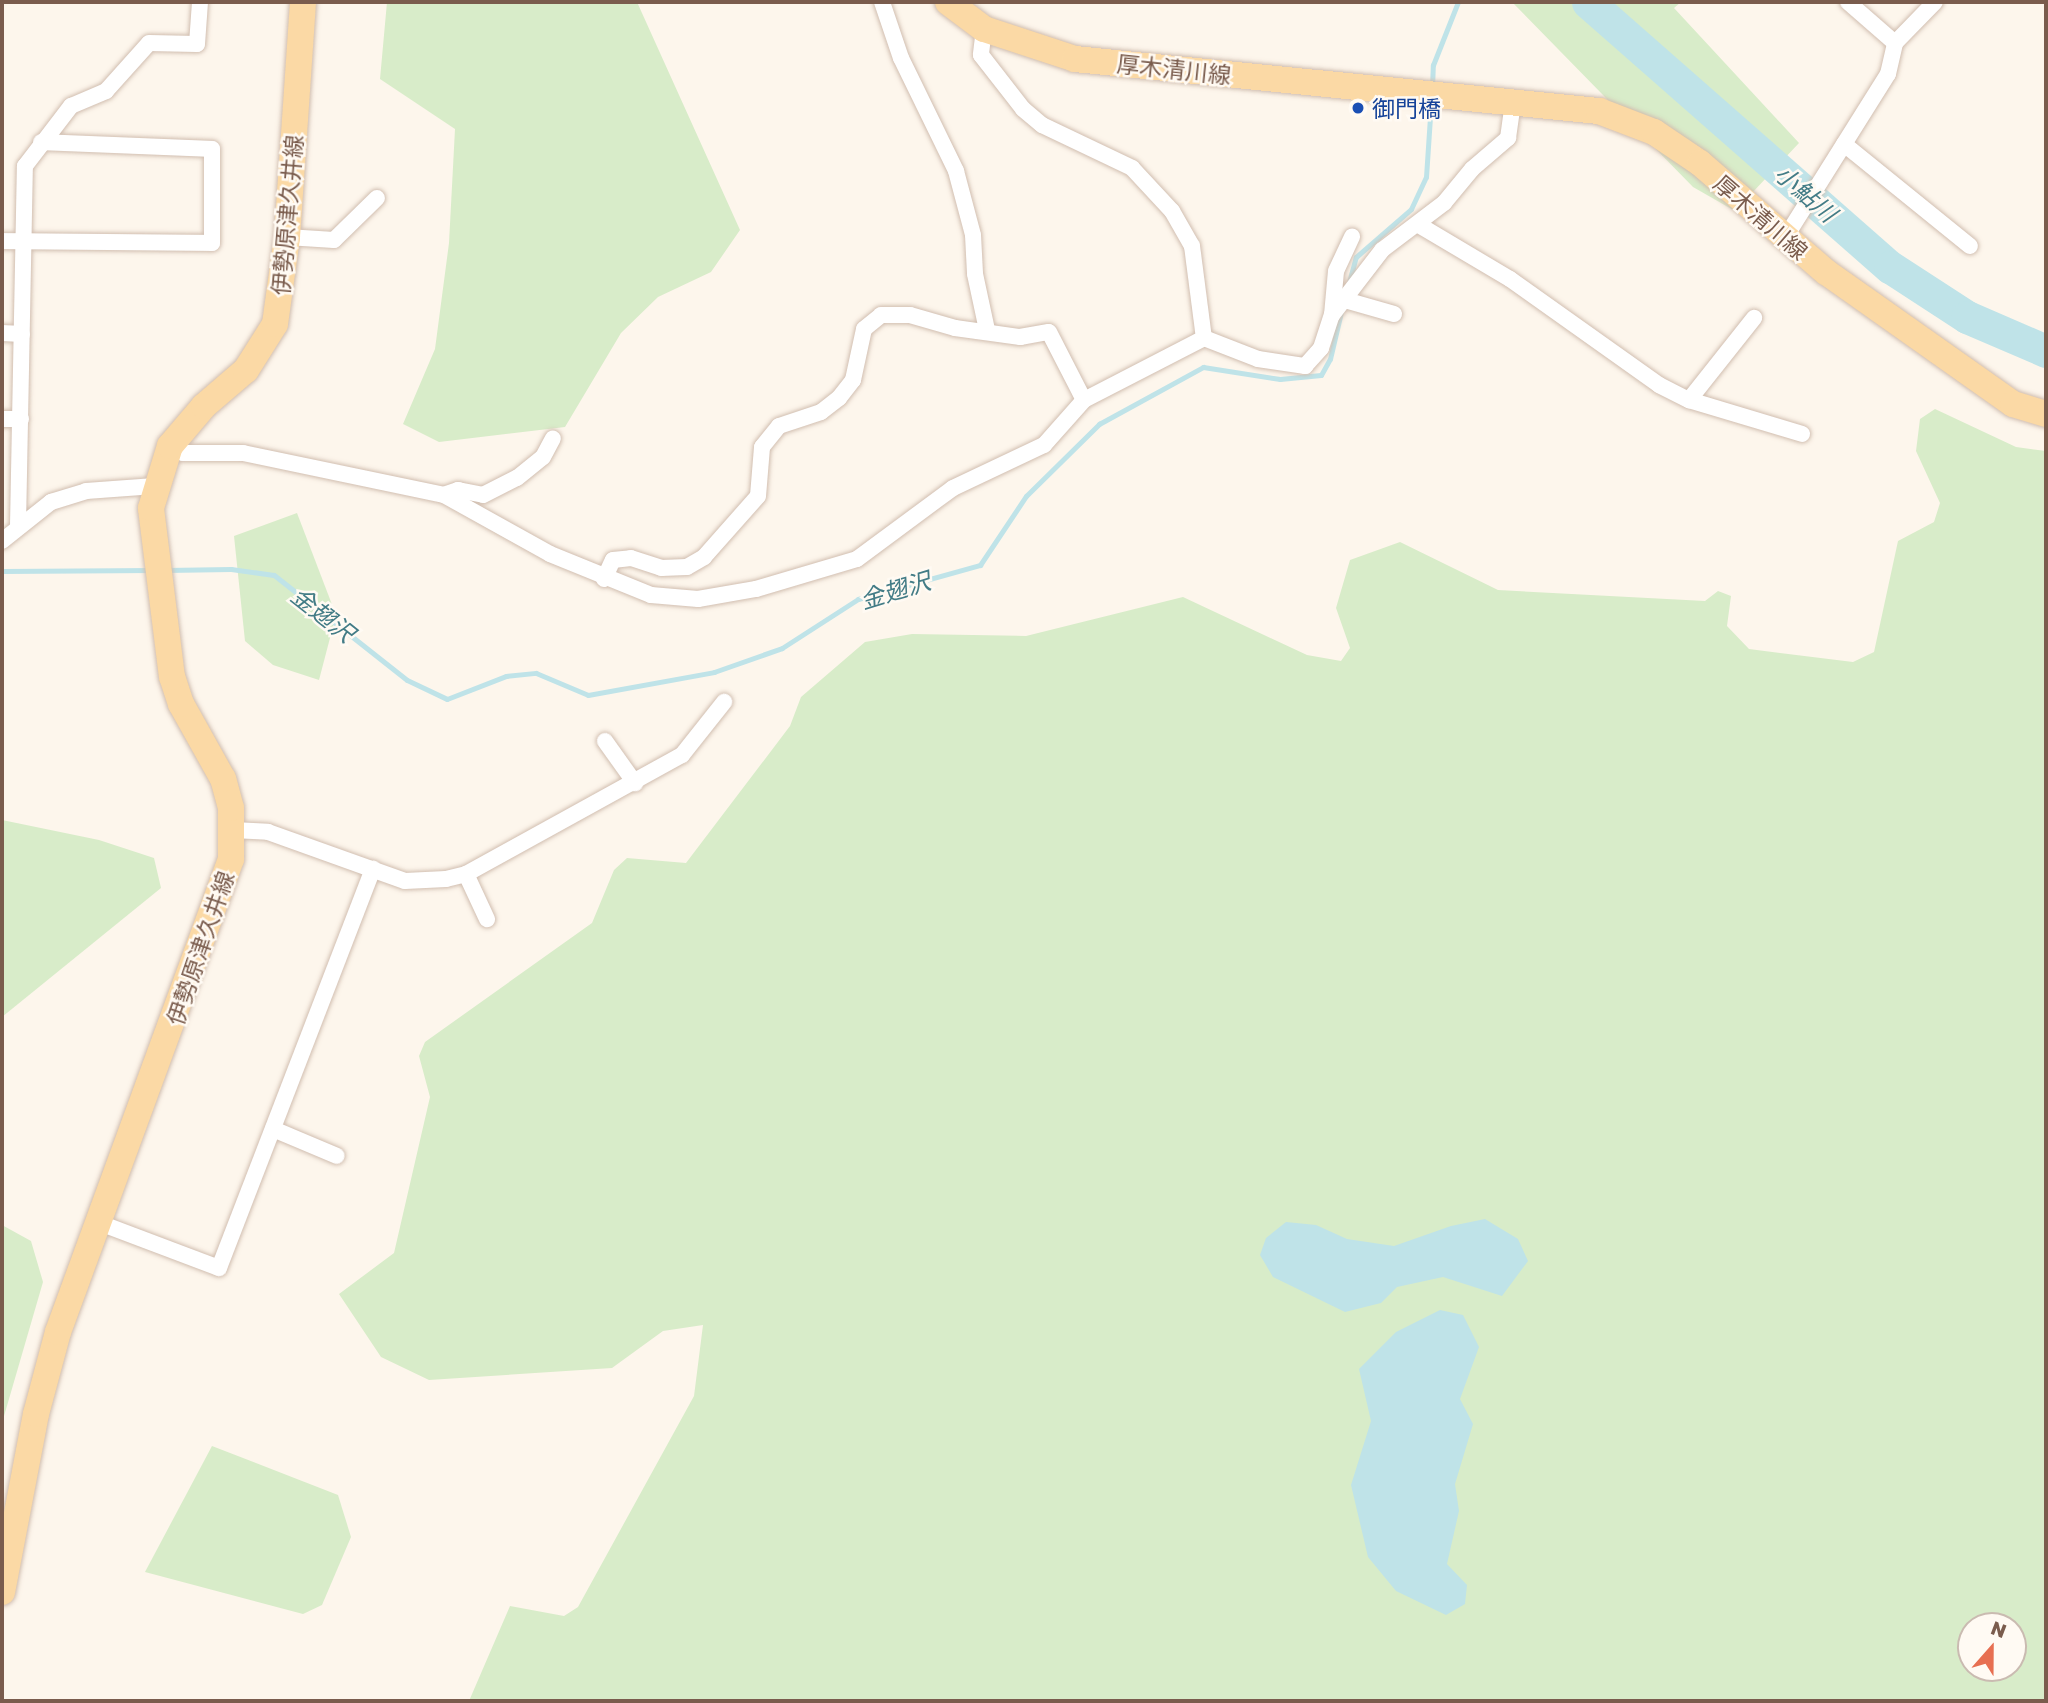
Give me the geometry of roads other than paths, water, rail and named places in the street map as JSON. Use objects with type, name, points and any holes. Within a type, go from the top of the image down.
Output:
[{"type":"main road","name":"伊勢原津久井線","points":[[2,1592],[36,1414],[58,1332],[221,894],[233,830],[223,779],[181,704],[172,677],[151,508],[155,486],[170,446],[260,351],[282,298],[303,2]]},
{"type":"main road","name":"厚木清川線","points":[[948,2],[984,29],[1075,59],[1599,111],[1654,132],[1700,163],[1785,238],[2012,404],[2046,414]]},
{"type":"street","points":[[18,525],[24,166],[71,106],[106,90],[149,43],[197,44],[200,2]]},
{"type":"street","points":[[882,2],[901,58],[956,171],[973,235],[975,274],[987,330]]},
{"type":"street","points":[[1848,2],[1895,43]]},
{"type":"street","points":[[1785,238],[1888,74],[1895,43],[1936,2]]},
{"type":"street","points":[[984,29],[981,55],[1023,109],[1042,125],[1132,168],[1172,211],[1192,246],[1204,338]]},
{"type":"street","points":[[1332,315],[1382,250],[1419,225],[1508,138],[1513,104]]},
{"type":"street","points":[[2,241],[212,243],[212,149],[41,142]]},
{"type":"street","points":[[1841,148],[1970,246]]},
{"type":"street","points":[[287,237],[334,240],[377,198]]},
{"type":"street","points":[[1419,225],[1510,279],[1660,384],[1689,400],[1802,434]]},
{"type":"street","points":[[170,446],[183,453],[243,453],[444,495],[517,538],[604,579],[651,595],[698,599],[756,589],[857,559],[953,488],[1044,445],[1084,400],[1204,338],[1258,359],[1305,366],[1321,348],[1332,315],[1336,271],[1352,236]]},
{"type":"street","points":[[1345,300],[1394,314]]},
{"type":"street","points":[[604,579],[613,560],[631,558],[661,568],[687,567],[704,557],[758,496],[762,447],[779,426],[821,412],[839,398],[853,380],[864,329],[881,315],[910,315],[955,328],[987,330],[1020,337],[1049,332],[1084,400]]},
{"type":"street","points":[[1689,400],[1754,318]]},
{"type":"street","points":[[2,333],[22,334]]},
{"type":"street","points":[[2,419],[21,419]]},
{"type":"street","points":[[444,495],[458,490],[484,495],[517,478],[544,457],[553,438]]},
{"type":"street","points":[[2,541],[18,525],[51,502],[86,491],[155,486]]},
{"type":"street","points":[[233,830],[268,832],[405,881],[466,874],[682,755],[724,702]]},
{"type":"street","points":[[605,741],[635,783]]},
{"type":"street","points":[[100,1223],[219,1268],[373,869]]},
{"type":"street","points":[[466,874],[487,919]]},
{"type":"street","points":[[273,1129],[337,1156]]},
{"type":"water","points":[[1485,1219],[1518,1239],[1528,1261],[1502,1296],[1443,1277],[1397,1287],[1381,1303],[1345,1312],[1273,1277],[1260,1255],[1266,1238],[1286,1222],[1316,1225],[1347,1239],[1394,1246],[1451,1226]]},
{"type":"water","points":[[1440,1310],[1463,1315],[1479,1347],[1460,1399],[1473,1424],[1455,1484],[1459,1511],[1447,1564],[1467,1585],[1465,1604],[1446,1615],[1396,1591],[1368,1557],[1351,1485],[1371,1421],[1359,1369],[1396,1332]]},
{"type":"waterway","name":"金翅沢","points":[[1432,89],[1433,65],[1458,2]]},
{"type":"waterway","name":"小鮎川","points":[[1588,2],[1890,267],[1967,317],[2046,351]]},
{"type":"waterway","name":"金翅沢","points":[[1348,286],[1356,257],[1411,209],[1426,177],[1431,102]]},
{"type":"waterway","name":"金翅沢","points":[[166,570],[231,569],[274,575],[407,680],[447,699],[506,676],[536,673],[588,695],[714,672],[782,648],[858,599],[980,565],[1026,496],[1099,424],[1203,367],[1280,379],[1321,375],[1330,359],[1341,312]]},
{"type":"waterway","name":"金翅沢","points":[[2,571],[153,570]]},
{"type":"place","name":"御門橋","points":[[1358,108]]}]
